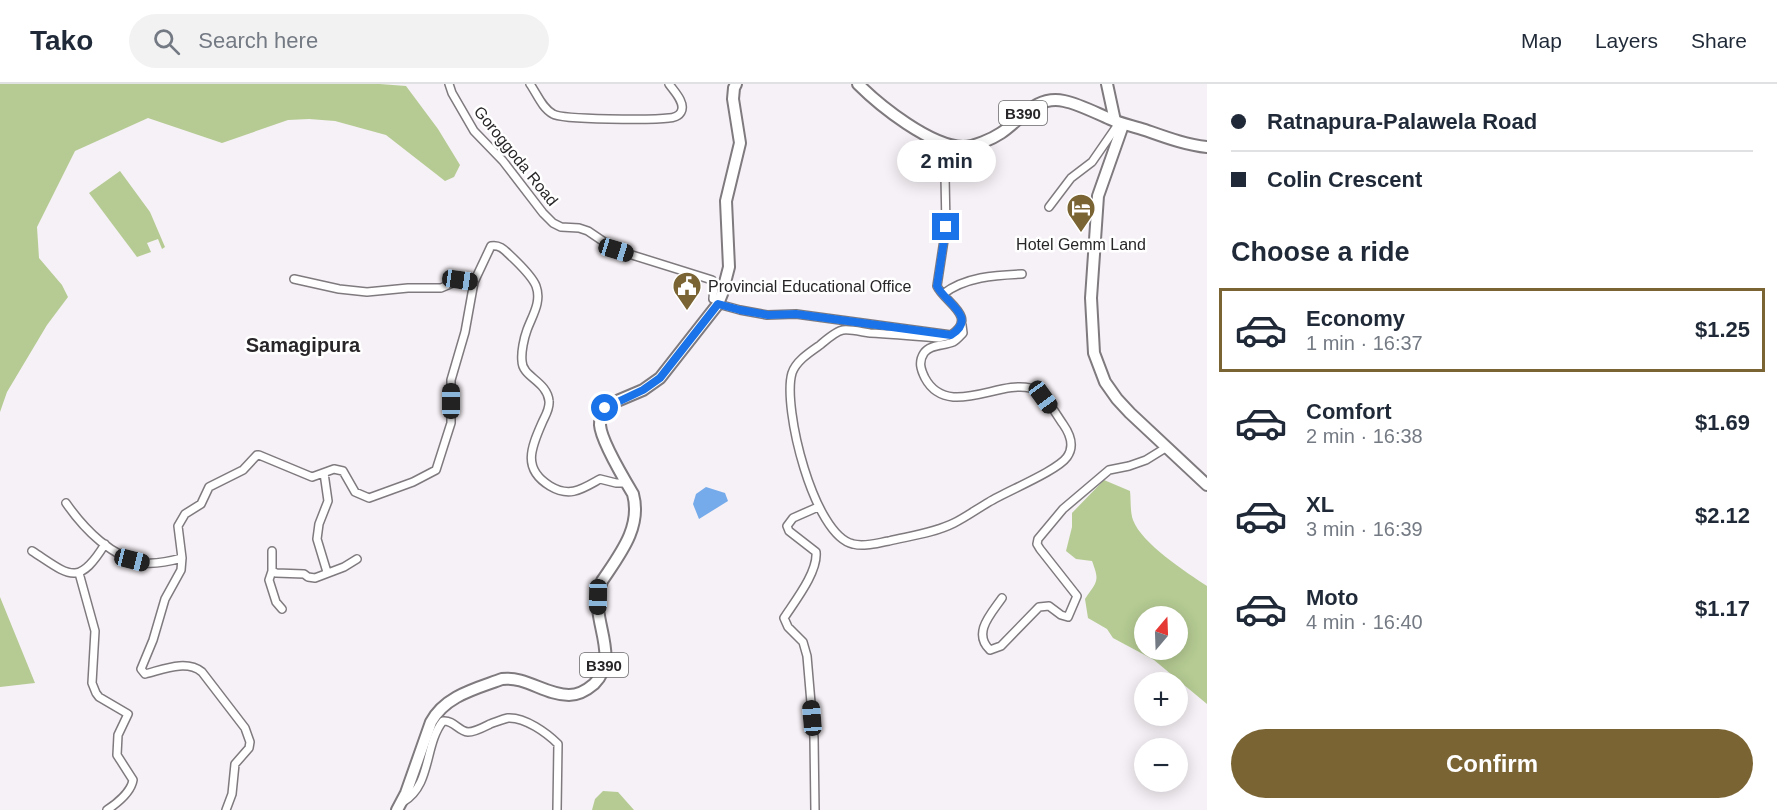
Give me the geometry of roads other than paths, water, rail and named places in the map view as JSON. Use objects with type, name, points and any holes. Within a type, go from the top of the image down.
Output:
[{"type":"main road","name":"B390","points":[[398,807],[406,793],[430,722],[445,703],[501,679],[520,679],[559,694],[570,695],[588,689],[603,672],[606,651],[598,609],[600,587],[631,533],[636,516],[636,504],[602,433],[600,418],[610,404],[643,390],[660,378],[718,302],[729,267],[726,201],[740,143],[733,99],[736,84]]},
{"type":"main road","name":"B390","points":[[858,84],[893,115],[936,140],[951,145],[963,147],[973,145],[1001,134],[1026,111],[1050,99],[1065,101],[1119,123],[1194,146],[1207,147]]},
{"type":"main road","points":[[1107,84],[1119,123],[1098,196],[1091,298],[1094,353],[1105,382],[1117,399],[1207,485]]},
{"type":"street","name":"Goroggoda Road","points":[[449,84],[474,130],[503,161],[543,213],[554,223],[561,227],[588,231],[616,250],[712,280],[713,299],[718,302]]},
{"type":"street","points":[[530,84],[546,109],[559,117],[630,119],[670,118],[679,115],[682,111],[682,103],[669,84]]},
{"type":"street","points":[[1049,207],[1071,178],[1092,162],[1119,123]]},
{"type":"street","points":[[951,145],[945,176],[946,227],[937,286],[959,310],[962,325],[963,333],[955,341],[928,348],[923,354],[920,368],[929,386],[939,393],[957,397],[972,397],[1017,386],[1032,388],[1043,397],[1067,429],[1071,439],[1071,450],[1067,458],[1057,467],[999,496],[952,524],[910,536],[865,545],[846,542],[837,534],[818,507],[799,455],[790,404],[790,387],[796,364],[842,330],[938,338],[951,335],[960,330],[962,325]]},
{"type":"street","points":[[226,810],[232,794],[235,764],[249,748],[250,742],[245,728],[195,666],[182,666],[145,674],[141,669],[153,640],[165,600],[181,570],[182,558],[178,526],[185,514],[201,504],[209,487],[243,470],[257,455],[312,477],[334,469],[343,471],[355,492],[369,498],[413,482],[436,470],[451,423],[451,380],[465,332],[474,282],[490,246],[496,245],[502,248],[525,270],[536,286],[539,301],[526,333],[522,363],[525,371],[541,383],[546,390],[549,402],[548,411],[536,437],[530,460],[533,471],[541,481],[556,490],[571,492],[578,491],[600,478],[616,483],[626,483]]},
{"type":"street","points":[[943,294],[953,286],[974,279],[1022,273]]},
{"type":"street","points":[[294,279],[339,290],[368,292],[408,288],[441,288],[460,280],[474,282]]},
{"type":"street","points":[[718,302],[740,310],[768,315],[796,314],[951,335]]},
{"type":"street","points":[[1002,598],[982,628],[984,645],[990,650],[1001,646],[1039,607],[1049,606],[1068,617],[1077,596],[1040,549],[1037,544],[1038,539],[1063,509],[1109,470],[1146,460],[1167,447]]},
{"type":"street","points":[[324,473],[328,501],[319,524],[317,539],[327,572]]},
{"type":"street","points":[[66,503],[79,522],[119,554],[146,563],[182,558]]},
{"type":"street","points":[[815,810],[814,738],[807,656],[803,642],[788,627],[784,618],[808,579],[817,559],[816,552],[789,531],[788,526],[793,518],[818,507]]},
{"type":"street","points":[[32,551],[62,571],[73,574],[79,573],[96,558],[105,544]]},
{"type":"street","points":[[272,551],[272,571],[269,580],[276,602],[282,609]]},
{"type":"street","points":[[272,571],[304,574],[315,578],[344,567],[357,559]]},
{"type":"street","points":[[79,573],[95,632],[92,683],[99,698],[128,714],[118,735],[117,754],[133,780],[132,787],[107,810]]},
{"type":"street","points":[[398,807],[420,787],[436,730],[443,721],[455,723],[462,730],[470,732],[507,718],[518,719],[546,732],[558,744],[557,810]]},
{"type":"water","points":[[706,487],[725,493],[728,501],[699,519],[693,504],[696,494]]},
{"type":"place","name":"Hotel Gemm Land","points":[[1081,234]]},
{"type":"place","name":"Provincial Educational Office","points":[[687,312]]},
{"type":"district","name":"Samagipura","points":[[303,345]]}]
